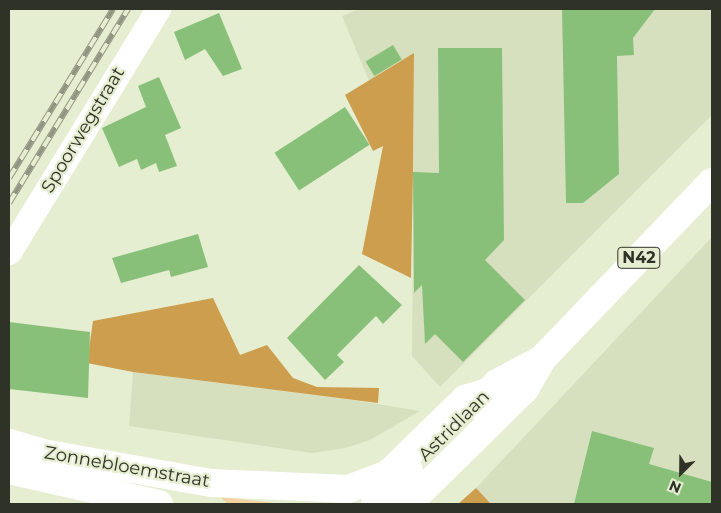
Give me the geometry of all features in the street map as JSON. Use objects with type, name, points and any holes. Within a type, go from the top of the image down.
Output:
[{"type":"main road","name":"Astridlaan","points":[[408,504],[525,389],[542,359],[712,182]]},
{"type":"main road","name":"Astridlaan","points":[[375,504],[497,383],[542,359]]},
{"type":"main road","points":[[246,485],[348,489],[388,474],[465,399],[488,392]]},
{"type":"main road","name":"Zonnebloemstraat","points":[[9,443],[125,468],[246,485]]},
{"type":"main road","name":"Zonnebloemstraat","points":[[9,470],[158,504]]},
{"type":"main road","points":[[246,485],[264,494],[303,504]]},
{"type":"street","name":"Spoorwegstraat","points":[[9,252],[158,9]]},
{"type":"shaded area","points":[[359,9],[712,9],[712,115],[440,387],[412,356],[414,54],[369,81],[342,16]]},
{"type":"shaded area","points":[[414,53],[411,278],[362,254],[383,146],[373,151],[345,95]]},
{"type":"shaded area","points":[[711,238],[712,504],[491,504],[476,488]]},
{"type":"shaded area","points":[[213,298],[240,355],[267,345],[293,378],[317,387],[379,388],[378,403],[133,372],[87,363],[93,321]]},
{"type":"shaded area","points":[[133,372],[359,401],[420,411],[370,440],[345,448],[312,453],[129,426]]},
{"type":"shaded area","points":[[476,488],[491,504],[458,504]]},
{"type":"shaded area","points":[[220,497],[282,504],[228,504]]},
{"type":"building","points":[[562,9],[655,9],[633,38],[634,55],[617,56],[619,174],[583,203],[566,203]]},
{"type":"building","points":[[219,13],[242,69],[223,76],[205,49],[185,60],[174,32]]},
{"type":"building","points":[[393,45],[402,60],[374,76],[366,61]]},
{"type":"building","points":[[438,48],[502,48],[504,240],[485,260],[525,300],[463,362],[435,334],[425,344],[422,285],[414,293],[413,172],[439,173]]},
{"type":"building","points":[[159,77],[181,128],[165,135],[177,166],[159,172],[156,163],[141,170],[137,159],[119,167],[102,128],[146,107],[138,86]]},
{"type":"building","points":[[345,107],[370,145],[299,190],[275,153]]},
{"type":"building","points":[[198,234],[208,267],[171,277],[169,270],[121,283],[112,258]]},
{"type":"building","points":[[359,265],[402,305],[383,324],[376,316],[337,355],[344,362],[325,380],[287,338]]},
{"type":"building","points":[[9,322],[90,332],[88,398],[9,389]]},
{"type":"building","points":[[592,431],[654,448],[649,464],[712,482],[712,504],[574,504]]},
{"type":"railway","points":[[9,178],[113,9]]},
{"type":"railway","points":[[9,203],[128,9]]}]
